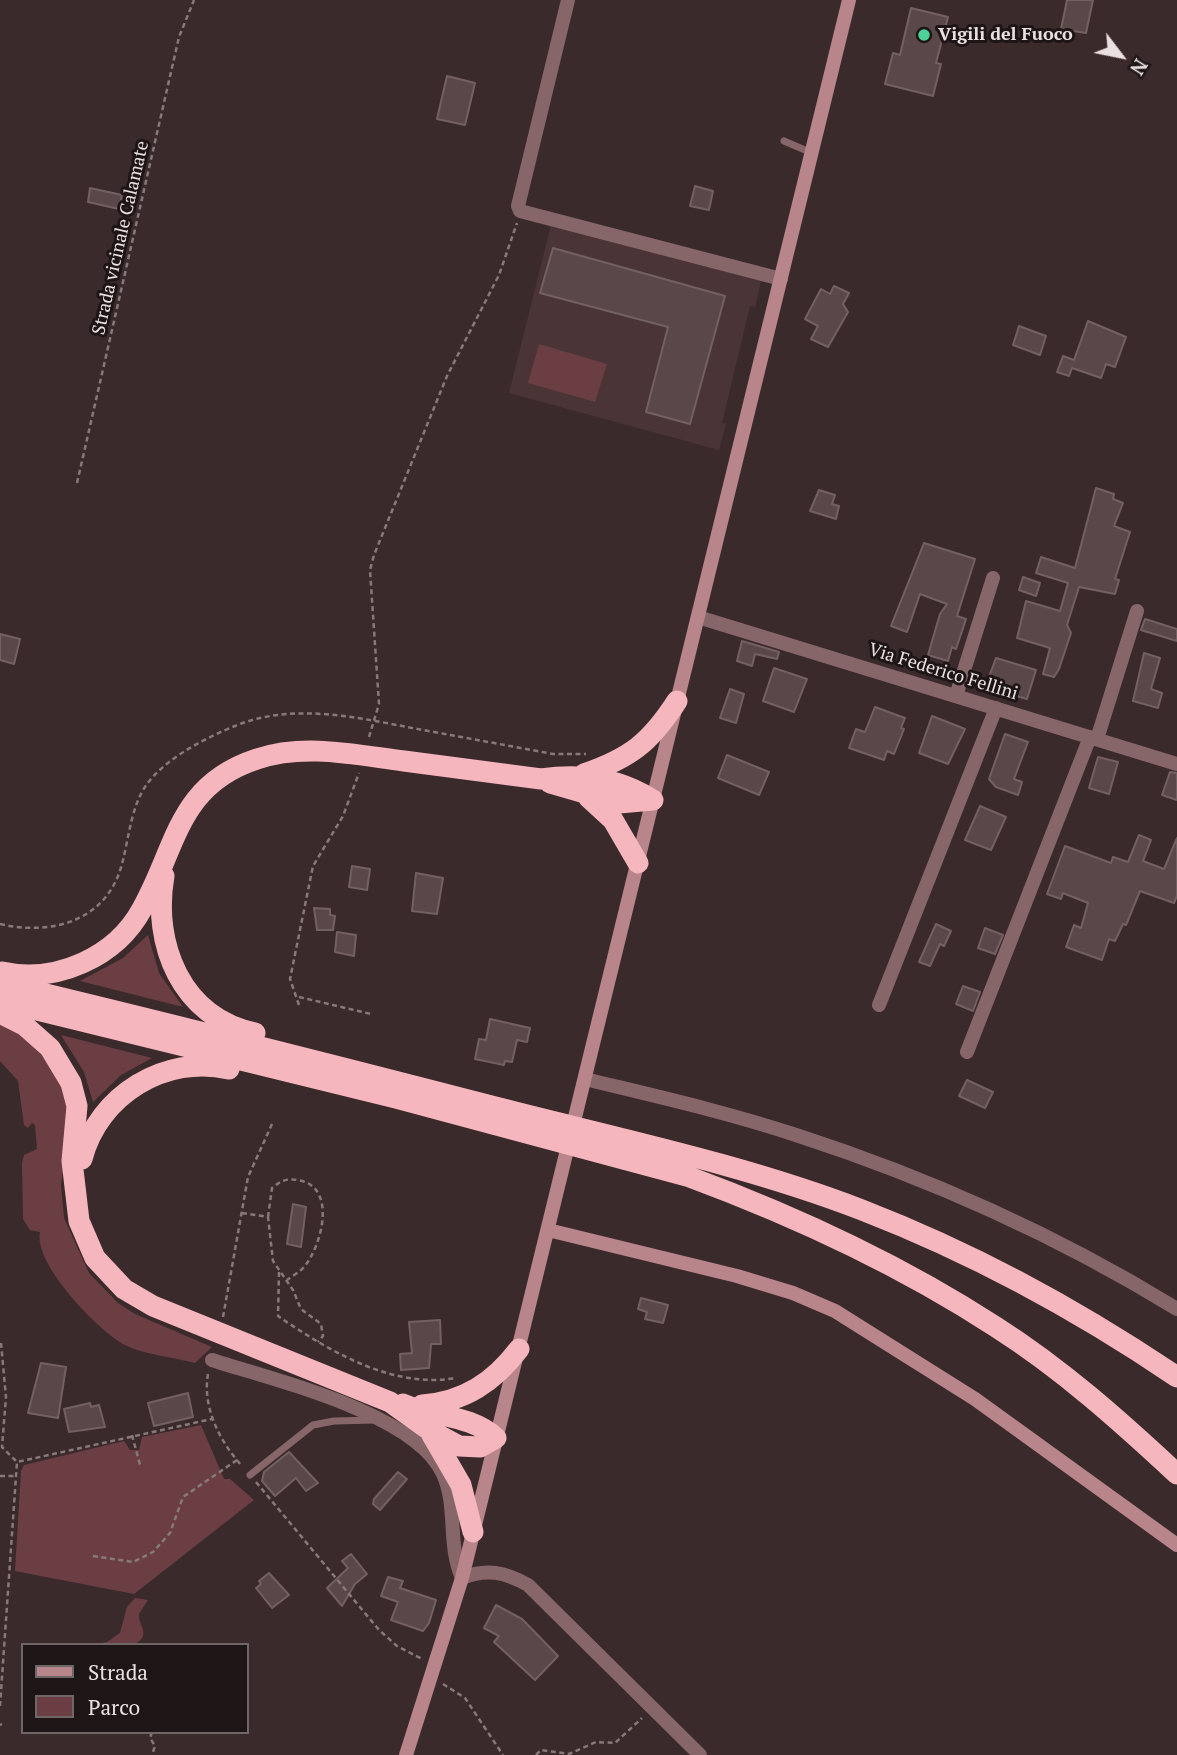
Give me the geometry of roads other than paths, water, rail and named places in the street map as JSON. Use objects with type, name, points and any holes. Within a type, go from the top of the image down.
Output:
[{"type":"highway","points":[[578,785],[631,754],[662,725],[677,701]]},
{"type":"highway","points":[[0,972],[14,975],[46,974],[73,967],[101,953],[127,931],[143,908],[178,823],[199,795],[227,772],[256,759],[289,751],[332,752],[578,785],[619,803],[653,800]]},
{"type":"highway","points":[[578,785],[613,820],[638,863]]},
{"type":"highway","points":[[169,847],[160,925],[170,961],[184,986],[215,1015],[234,1026],[309,1045],[358,1070]]},
{"type":"highway","points":[[0,983],[358,1070],[511,1120],[804,1191],[939,1242],[1071,1311],[1177,1377]]},
{"type":"highway","points":[[0,1001],[383,1095],[511,1120]]},
{"type":"highway","points":[[0,1013],[34,1032],[58,1058],[71,1083],[77,1106],[72,1161],[79,1221],[95,1258],[113,1280],[138,1299],[392,1409],[468,1448],[480,1447],[496,1438],[468,1420],[392,1409]]},
{"type":"highway","points":[[75,1192],[84,1152],[103,1116],[132,1087],[172,1068],[198,1065],[222,1068],[321,1092],[383,1095]]},
{"type":"highway","points":[[618,1148],[792,1217],[931,1287],[998,1328],[1065,1377],[1177,1474]]},
{"type":"highway","points":[[392,1409],[432,1405],[474,1391],[498,1374],[519,1349]]},
{"type":"highway","points":[[429,1430],[461,1485],[473,1532]]},
{"type":"main road","points":[[406,1755],[462,1578],[849,0]]},
{"type":"main road","points":[[548,1230],[737,1276],[793,1293],[835,1311],[975,1399],[1177,1545]]},
{"type":"street","points":[[568,0],[518,206],[520,211],[781,279]]},
{"type":"street","points":[[956,696],[993,578]]},
{"type":"street","points":[[967,1052],[1094,738],[1137,611]]},
{"type":"street","name":"Via Federico Fellini","points":[[698,617],[1177,764]]},
{"type":"street","points":[[879,1005],[996,708]]},
{"type":"street","points":[[585,1079],[795,1134],[951,1192],[1085,1257],[1177,1309]]},
{"type":"street","points":[[212,1360],[312,1392],[392,1409],[442,1471],[453,1511],[454,1559],[462,1578],[476,1572],[494,1572],[510,1575],[528,1585],[700,1755]]},
{"type":"lane","points":[[784,141],[812,153]]},
{"type":"lane","points":[[250,1475],[313,1425],[392,1409]]},
{"type":"place","name":"Vigili del Fuoco","points":[[924,35]]}]
